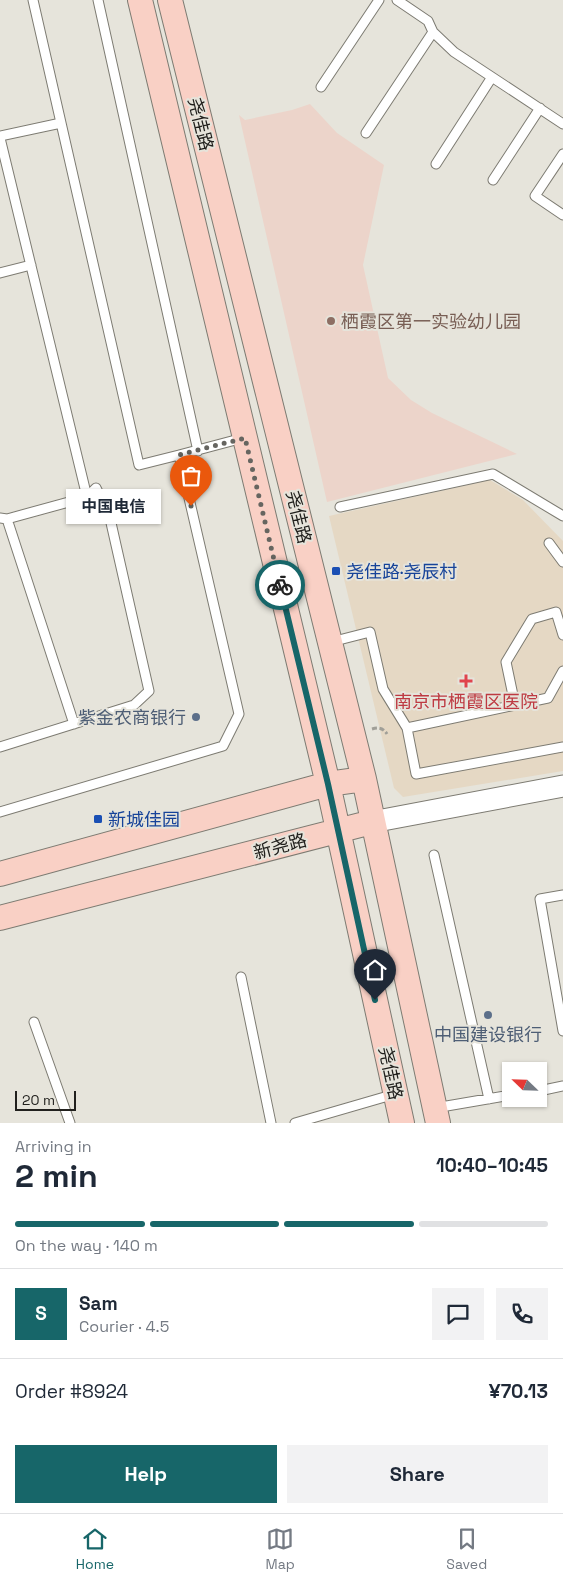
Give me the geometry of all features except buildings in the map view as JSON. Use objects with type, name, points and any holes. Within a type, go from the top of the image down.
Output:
[{"type":"main road","name":"尧佳路","points":[[140,0],[328,784],[402,1123]]},
{"type":"main road","name":"尧佳路","points":[[170,0],[364,779],[437,1116]]},
{"type":"main road","points":[[0,874],[328,784],[364,779]]},
{"type":"main road","name":"新尧路","points":[[0,918],[372,822]]},
{"type":"street","name":"新尧路","points":[[372,822],[563,786]]},
{"type":"lane","points":[[33,0],[139,466],[245,438]]},
{"type":"lane","points":[[98,0],[198,451]]},
{"type":"lane","points":[[321,86],[379,0]]},
{"type":"lane","points":[[397,0],[428,21],[434,32],[454,52],[563,124]]},
{"type":"lane","points":[[366,133],[434,32]]},
{"type":"lane","points":[[436,164],[492,77]]},
{"type":"lane","points":[[493,180],[540,108]]},
{"type":"lane","points":[[61,123],[0,137],[87,497]]},
{"type":"lane","points":[[563,154],[535,196],[563,215]]},
{"type":"lane","points":[[0,273],[31,265]]},
{"type":"lane","points":[[0,812],[223,746],[239,714],[179,455]]},
{"type":"lane","points":[[340,507],[493,474],[563,516]]},
{"type":"lane","points":[[0,747],[74,724],[134,705],[149,691],[109,514],[96,488],[87,497],[3,518],[74,724]]},
{"type":"lane","points":[[549,543],[563,562]]},
{"type":"lane","points":[[515,705],[506,662],[532,618],[556,612],[563,635]]},
{"type":"lane","points":[[330,642],[370,632],[383,689],[407,728],[416,774],[563,747]]},
{"type":"lane","points":[[407,728],[548,698],[563,671]]},
{"type":"lane","points":[[434,855],[489,1099]]},
{"type":"lane","points":[[563,895],[540,899],[563,1031]]},
{"type":"lane","points":[[241,977],[271,1123]]},
{"type":"lane","points":[[34,1022],[70,1123]]},
{"type":"lane","points":[[548,1088],[563,1086]]},
{"type":"lane","points":[[295,1123],[396,1094]]},
{"type":"lane","points":[[437,1116],[502,1097]]},
{"type":"shaded area","name":"栖霞区第一实验幼儿园","points":[[310,104],[337,133],[384,165],[363,265],[388,378],[411,400],[432,413],[517,454],[327,502],[239,115],[245,120],[292,110]]},
{"type":"shaded area","name":"南京市栖霞区医院","points":[[490,480],[523,500],[563,541],[563,771],[403,797],[394,788],[329,516]]},
{"type":"way so far","points":[[191,506],[179,455],[245,438],[280,585]]},
{"type":"place","name":"栖霞区第一实验幼儿园","points":[[331,321]]},
{"type":"place","name":"中国电信","points":[[191,506]]},
{"type":"place","name":"尧佳路·尧辰村","points":[[336,571]]},
{"type":"place","name":"南京市栖霞区医院","points":[[466,681]]},
{"type":"place","name":"紫金农商银行","points":[[196,717]]},
{"type":"place","name":"新城佳园","points":[[98,819]]},
{"type":"place","name":"中国建设银行","points":[[488,1015]]},
{"type":"route","points":[[280,585],[328,784],[375,1000]]}]
